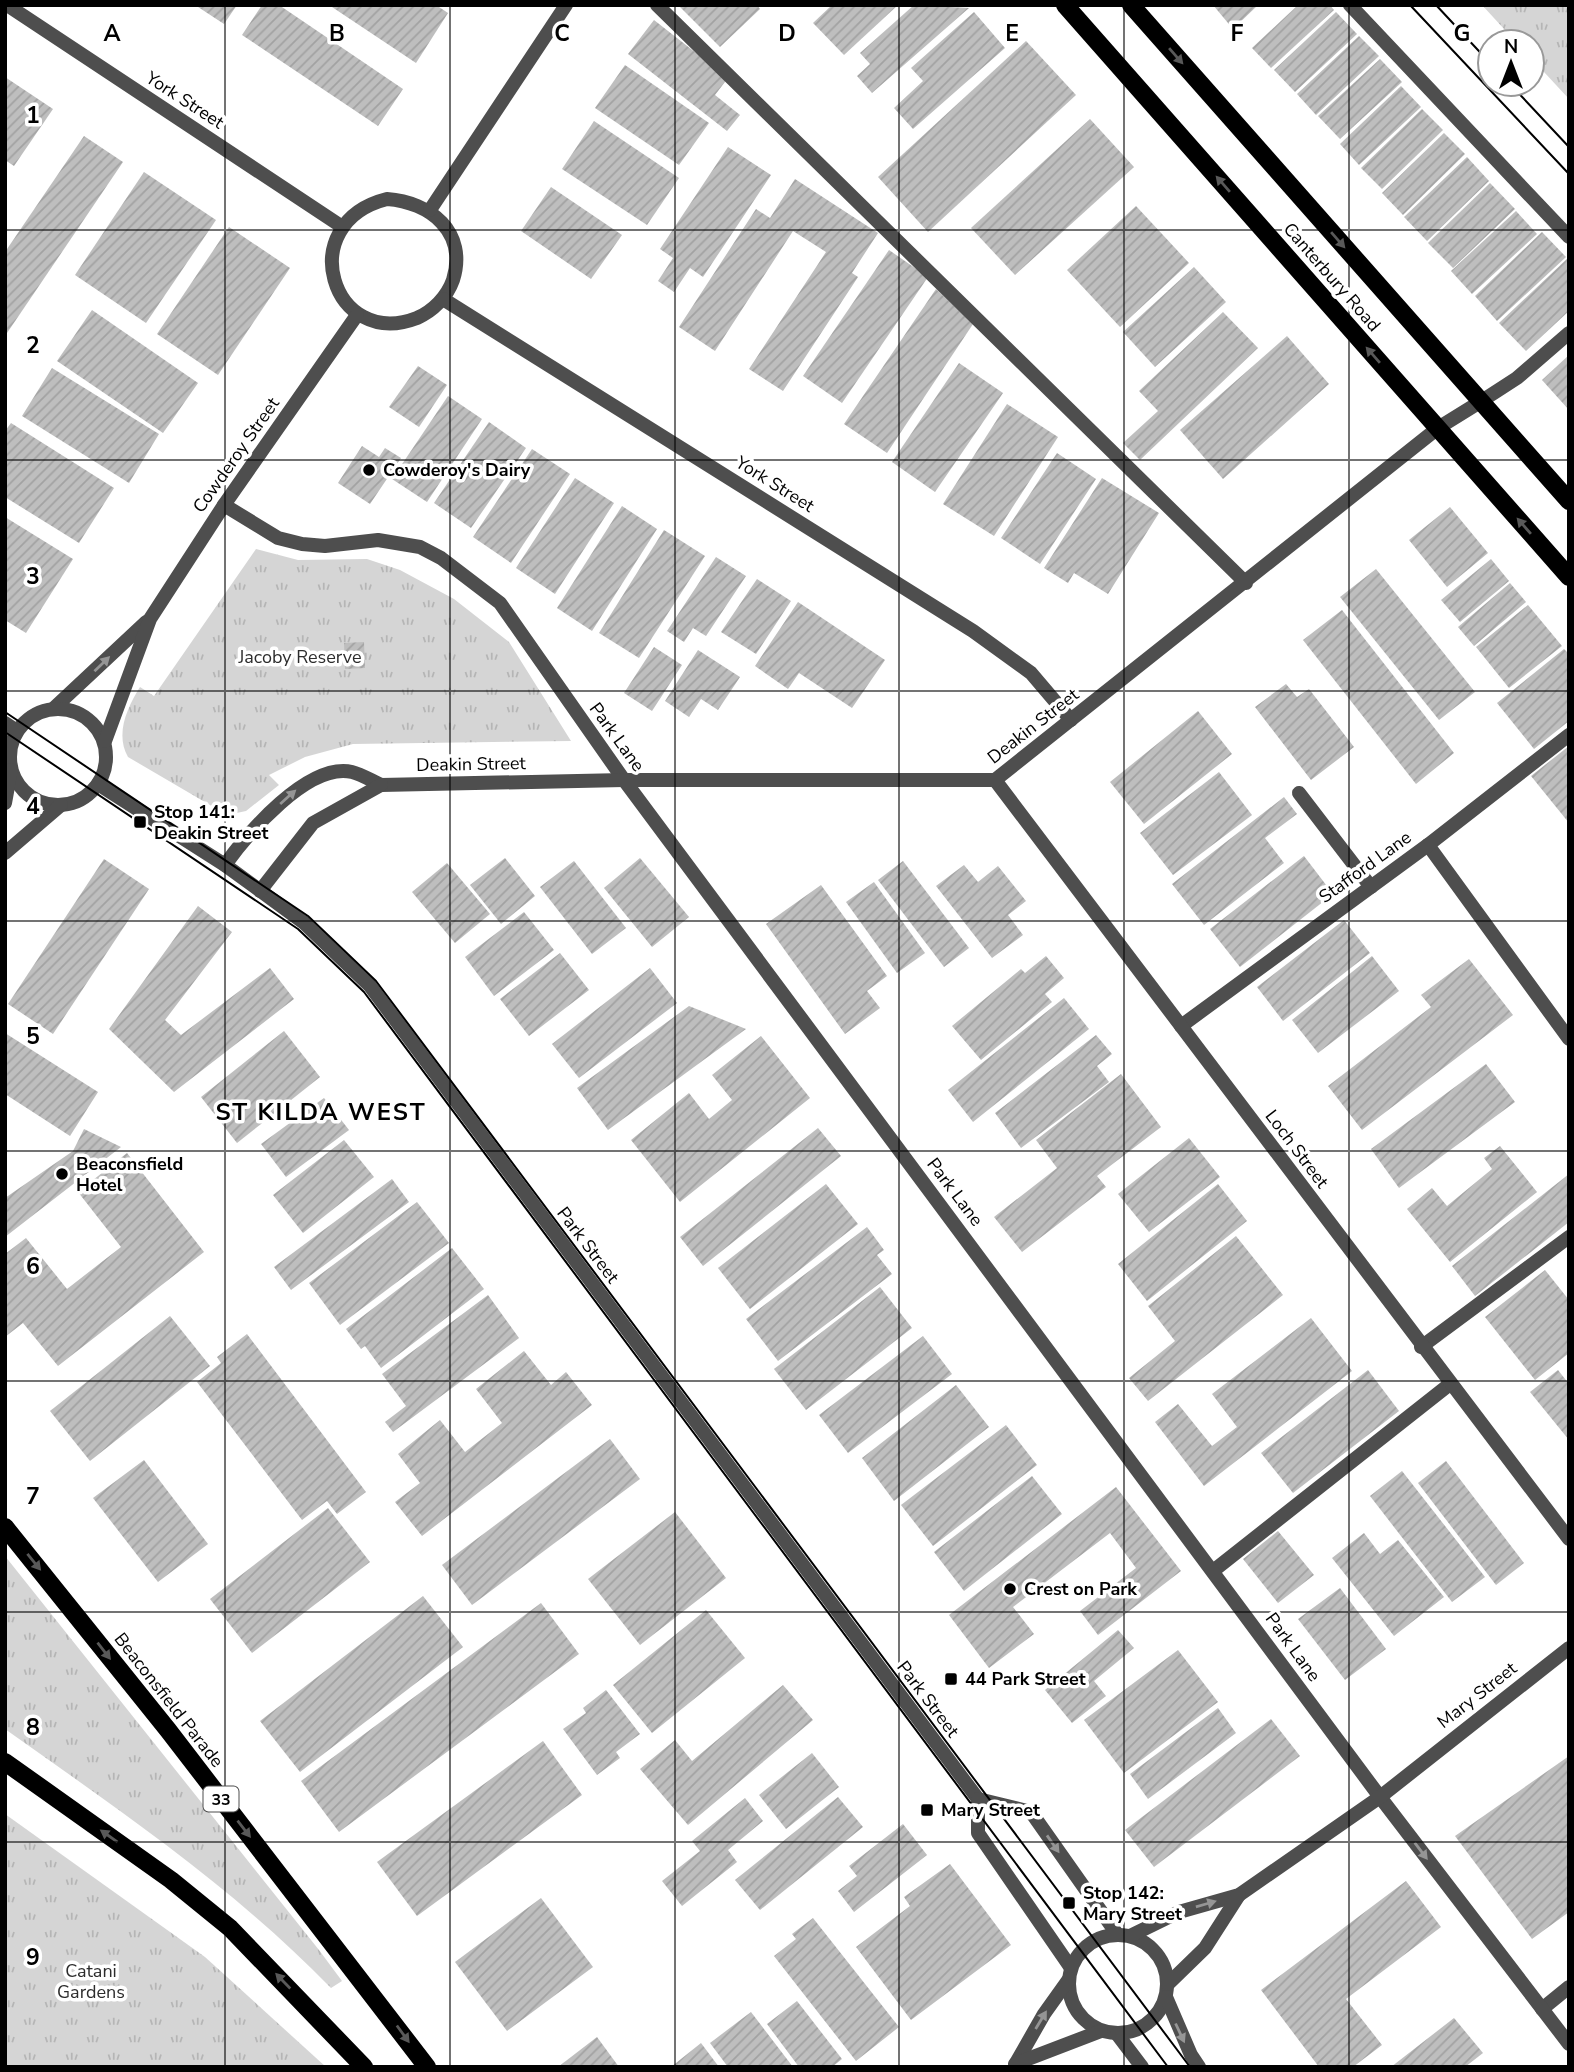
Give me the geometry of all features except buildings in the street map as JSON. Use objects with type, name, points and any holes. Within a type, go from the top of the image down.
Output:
[{"type":"main road","name":"Canterbury Road","points":[[1065,5],[1569,577]]},
{"type":"main road","name":"Canterbury Road","points":[[1131,5],[1569,501]]},
{"type":"main road","name":"Beaconsfield Parade","points":[[5,1527],[168,1730],[427,2067]]},
{"type":"main road","points":[[5,1762],[171,1880],[230,1928],[365,2067]]},
{"type":"street","name":"York Street","points":[[7,5],[341,226]]},
{"type":"street","points":[[430,210],[566,5]]},
{"type":"street","points":[[657,5],[1246,583]]},
{"type":"street","points":[[1350,5],[1569,237]]},
{"type":"street","points":[[387,199],[405,200],[430,210],[451,237],[456,259],[453,280],[443,299],[427,314],[407,322],[385,323],[357,315],[336,286],[331,266],[333,245],[341,226],[369,204],[387,199]]},
{"type":"street","name":"York Street","points":[[443,299],[972,631],[1031,673],[1071,720]]},
{"type":"street","name":"Cowderoy Street","points":[[105,741],[150,619],[224,505],[357,315]]},
{"type":"street","name":"Deakin Street","points":[[225,866],[280,804],[303,785],[331,774],[350,771],[382,785],[624,780],[995,780],[1438,428],[1517,378],[1569,333]]},
{"type":"street","name":"Park Lane","points":[[224,505],[278,538],[290,542],[326,546],[393,541],[420,547],[441,558],[500,603],[624,780],[1380,1797],[1569,2044]]},
{"type":"street","name":"Cowderoy Street","points":[[54,708],[150,619]]},
{"type":"street","points":[[5,803],[11,769],[11,727],[54,708],[79,712],[99,730],[105,741],[106,765],[98,784],[83,798],[61,805],[5,853]]},
{"type":"street","name":"Stafford Lane","points":[[1181,1026],[1428,845],[1569,735]]},
{"type":"street","points":[[11,769],[16,782],[35,800],[61,805]]},
{"type":"street","name":"Loch Street","points":[[995,780],[1421,1347],[1569,1539]]},
{"type":"street","name":"Park Street","points":[[98,784],[225,866],[303,922],[370,986],[978,1799]]},
{"type":"street","name":"Deakin Street","points":[[260,891],[313,823],[382,785]]},
{"type":"street","points":[[1299,793],[1371,887]]},
{"type":"street","points":[[1428,845],[1569,1040]]},
{"type":"street","points":[[1421,1347],[1569,1237]]},
{"type":"street","points":[[1213,1571],[1450,1384]]},
{"type":"street","name":"Mary Street","points":[[1124,1935],[1179,1912],[1239,1895],[1380,1797],[1569,1647]]},
{"type":"street","points":[[1124,1935],[1031,1812],[978,1799],[978,1833],[1070,1974],[1070,1995],[1076,2010],[1087,2023],[1101,2031],[1117,2034],[1145,2026],[1161,2009],[1167,1990]]},
{"type":"street","name":"Mary Street","points":[[1167,1990],[1205,1948],[1239,1895]]},
{"type":"street","points":[[1014,2065],[1088,1944],[1124,1935],[1145,1942],[1157,1953],[1165,1968],[1167,1990],[1180,2034],[1199,2067]]},
{"type":"street","points":[[1542,2009],[1569,1987]]},
{"type":"street","points":[[1014,2065],[1101,2031]]},
{"type":"street","points":[[1117,2034],[1142,2067]]},
{"type":"green space","points":[[1482,5],[1569,5],[1569,99],[1546,74],[1546,28],[1503,28]]},
{"type":"green space","name":"Jacoby Reserve","points":[[256,549],[298,560],[367,559],[400,570],[454,599],[509,642],[571,741],[353,744],[305,757],[269,775],[279,785],[246,811],[227,815],[128,757],[123,739],[124,721],[140,687],[154,696]]},
{"type":"green space","points":[[5,1556],[342,1981],[331,1988],[294,1951],[215,1883],[5,1729]]},
{"type":"green space","name":"Catani Gardens","points":[[5,1814],[205,1957],[326,2067],[5,2067]]},
{"type":"tram line","points":[[1410,5],[1569,174]]},
{"type":"tram line","points":[[1436,5],[1476,48]]},
{"type":"tram line","points":[[1523,98],[1569,147]]},
{"type":"tram line","points":[[5,712],[308,916],[376,981],[1190,2067]]},
{"type":"tram line","points":[[5,732],[298,929],[364,992],[1168,2067]]},
{"type":"place","name":"Cowderoy's Dairy","points":[[369,470]]},
{"type":"place","name":"Stop 141: Deakin Street","points":[[140,822]]},
{"type":"place","name":"Beaconsfield Hotel","points":[[62,1174]]},
{"type":"place","name":"Crest on Park","points":[[1010,1589]]},
{"type":"place","name":"44 Park Street","points":[[951,1679]]},
{"type":"place","name":"Mary Street","points":[[927,1810]]},
{"type":"place","name":"Stop 142: Mary Street","points":[[1069,1903]]},
{"type":"district","name":"ST KILDA WEST","points":[[321,1112]]}]
